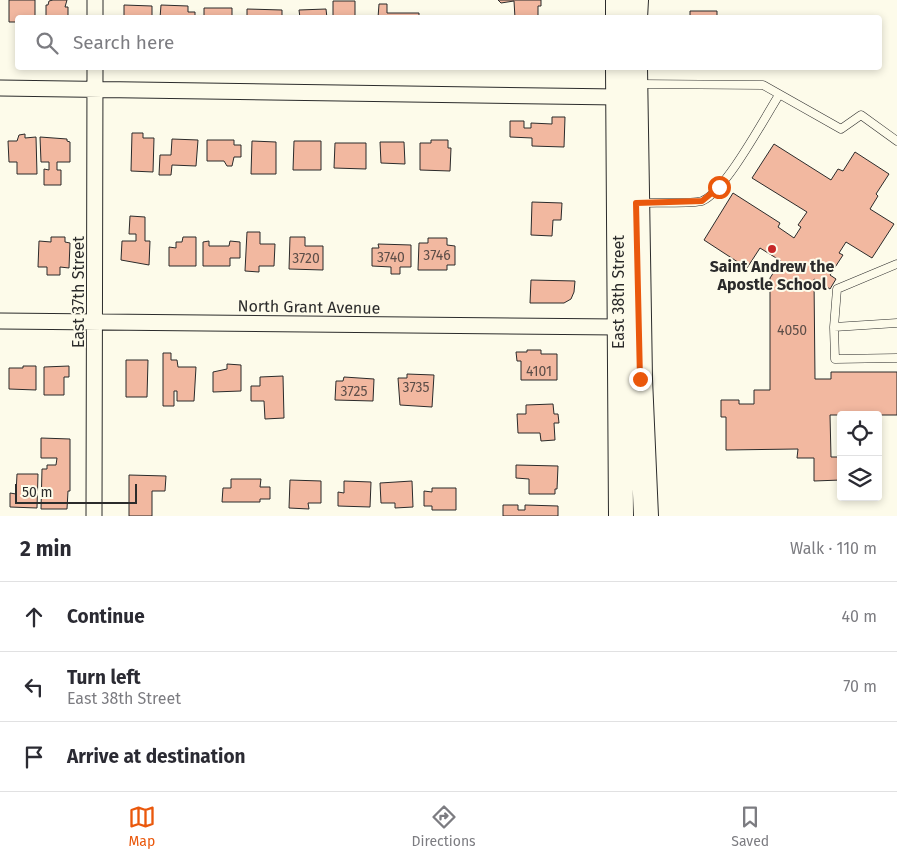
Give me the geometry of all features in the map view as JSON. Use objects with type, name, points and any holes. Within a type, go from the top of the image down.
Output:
[{"type":"main road","points":[[618,0],[618,15]]},
{"type":"main road","points":[[635,15],[636,0]]},
{"type":"main road","name":"East 38th Street","points":[[619,70],[629,83],[636,203],[640,379],[646,516]]},
{"type":"main road","name":"East 38th Street","points":[[621,516],[618,327],[629,83]]},
{"type":"street","points":[[94,0],[95,15]]},
{"type":"street","name":"East 37th Street","points":[[94,516],[96,323],[95,70]]},
{"type":"street","points":[[0,88],[95,89],[629,83]]},
{"type":"street","name":"North Grant Avenue","points":[[0,321],[618,327]]},
{"type":"lane","points":[[629,83],[763,85],[841,129],[861,115],[897,141]]},
{"type":"lane","points":[[636,203],[702,201],[719,187],[779,95]]},
{"type":"lane","points":[[897,264],[837,288],[834,327],[835,359],[897,358]]},
{"type":"lane","points":[[834,327],[897,323]]},
{"type":"building","points":[[9,0],[35,0],[35,15],[15,15],[15,22],[9,22]]},
{"type":"building","points":[[67,0],[65,7],[68,7],[68,15],[46,15],[46,5],[48,5],[49,1]]},
{"type":"building","points":[[498,0],[541,0],[541,6],[538,6],[538,15],[515,15],[514,1],[501,3]]},
{"type":"building","points":[[333,1],[355,1],[355,15],[333,15]]},
{"type":"building","points":[[379,4],[387,4],[387,13],[419,13],[419,15],[378,15]]},
{"type":"building","points":[[124,5],[152,6],[152,15],[124,15]]},
{"type":"building","points":[[161,5],[188,6],[188,12],[195,12],[195,15],[160,15]]},
{"type":"building","points":[[204,8],[232,8],[232,15],[204,15]]},
{"type":"building","points":[[247,9],[282,10],[282,15],[247,15]]},
{"type":"building","points":[[326,9],[327,15],[300,15],[299,10]]},
{"type":"building","points":[[690,11],[717,11],[717,15],[690,15]]},
{"type":"building","points":[[552,117],[565,117],[564,147],[532,146],[532,138],[510,137],[510,121],[524,121],[524,128],[531,128],[531,123],[552,124]]},
{"type":"building","points":[[132,133],[143,133],[143,138],[154,138],[153,172],[131,171]]},
{"type":"building","points":[[25,134],[25,138],[36,137],[37,174],[17,174],[17,162],[9,162],[8,141],[17,141],[19,135]]},
{"type":"building","points":[[40,137],[67,139],[70,142],[70,162],[57,162],[57,170],[61,170],[61,185],[44,185],[44,169],[49,170],[49,162],[41,162]]},
{"type":"building","points":[[172,139],[198,140],[196,166],[172,165],[171,175],[159,175],[160,155],[171,155]]},
{"type":"building","points":[[207,140],[234,140],[234,145],[241,145],[241,157],[234,157],[232,166],[227,166],[224,161],[207,161]]},
{"type":"building","points":[[431,140],[448,140],[448,148],[451,148],[450,171],[420,170],[420,143],[431,143]]},
{"type":"building","points":[[252,141],[276,142],[276,174],[251,174]]},
{"type":"building","points":[[294,141],[321,141],[321,170],[293,170]]},
{"type":"building","points":[[380,142],[404,142],[405,164],[381,163]]},
{"type":"building","points":[[335,143],[366,143],[366,169],[334,168]]},
{"type":"building","points":[[774,144],[831,180],[838,169],[843,171],[855,152],[889,174],[876,194],[878,196],[870,209],[894,224],[872,258],[846,242],[839,253],[843,255],[830,275],[836,279],[830,289],[814,279],[815,379],[831,379],[831,372],[897,372],[897,415],[882,415],[882,411],[837,411],[837,415],[830,415],[831,457],[837,457],[837,480],[814,481],[814,458],[797,458],[798,449],[726,450],[726,417],[721,417],[721,400],[739,400],[739,404],[754,404],[754,390],[770,390],[770,278],[781,261],[760,248],[747,268],[704,240],[733,193],[780,223],[778,227],[794,238],[801,227],[798,225],[807,212],[752,178]]},
{"type":"building","points":[[532,202],[562,203],[561,220],[553,220],[552,236],[531,235]]},
{"type":"building","points":[[130,216],[145,217],[145,241],[150,241],[149,265],[121,260],[122,241],[136,241],[136,234],[129,234]]},
{"type":"building","points":[[247,232],[260,232],[260,244],[275,244],[274,266],[259,266],[259,272],[245,271]]},
{"type":"building","points":[[51,237],[65,237],[65,242],[70,243],[69,268],[60,267],[60,275],[47,275],[47,267],[38,267],[39,241],[51,242]]},
{"type":"building","points":[[183,237],[196,237],[196,266],[169,266],[169,247],[176,248],[176,242],[182,242]]},
{"type":"building","points":[[290,237],[305,237],[305,246],[323,246],[323,270],[289,269]]},
{"type":"building","points":[[428,238],[447,238],[447,245],[455,246],[455,265],[447,265],[447,270],[418,270],[419,243],[428,243]]},
{"type":"building","points":[[209,241],[209,246],[229,246],[230,241],[240,242],[240,258],[230,258],[230,266],[203,266],[203,242]]},
{"type":"building","points":[[378,244],[411,245],[411,267],[400,267],[400,274],[391,274],[391,267],[372,266],[372,248],[379,248]]},
{"type":"building","points":[[531,280],[575,281],[574,292],[571,299],[564,303],[530,303]]},
{"type":"building","points":[[527,350],[541,350],[541,354],[557,354],[557,380],[521,380],[521,361],[517,361],[516,352],[527,352]]},
{"type":"building","points":[[163,353],[171,353],[171,360],[177,360],[178,367],[196,367],[194,401],[177,401],[177,391],[174,391],[174,406],[163,406]]},
{"type":"building","points":[[126,360],[148,360],[147,397],[126,397]]},
{"type":"building","points":[[227,364],[241,365],[241,391],[213,392],[213,372],[227,369]]},
{"type":"building","points":[[23,366],[36,366],[36,390],[9,389],[9,368],[23,368]]},
{"type":"building","points":[[69,366],[69,377],[64,377],[64,395],[44,395],[44,367]]},
{"type":"building","points":[[407,374],[434,375],[432,407],[400,405],[398,378],[407,378]]},
{"type":"building","points":[[283,376],[284,418],[265,419],[264,401],[251,401],[251,386],[260,386],[260,377]]},
{"type":"building","points":[[344,377],[374,379],[373,401],[335,400],[336,381],[343,381]]},
{"type":"building","points":[[553,404],[554,414],[558,414],[559,423],[554,423],[555,440],[541,441],[540,433],[518,433],[517,414],[526,414],[526,405]]},
{"type":"building","points":[[41,438],[70,439],[70,491],[68,491],[67,509],[41,509],[42,469],[47,469],[47,465],[56,465],[57,458],[41,458]]},
{"type":"building","points":[[516,465],[558,466],[555,494],[529,494],[529,479],[516,478]]},
{"type":"building","points":[[17,474],[38,474],[37,508],[10,507],[10,493],[16,494]]},
{"type":"building","points":[[129,475],[166,476],[165,491],[152,491],[152,516],[129,516]]},
{"type":"building","points":[[231,479],[261,479],[260,487],[270,487],[270,499],[260,499],[260,502],[222,502],[223,488],[231,488]]},
{"type":"building","points":[[290,480],[321,481],[321,503],[308,503],[309,509],[289,508]]},
{"type":"building","points":[[344,481],[371,482],[370,507],[338,506],[338,492],[344,493]]},
{"type":"building","points":[[412,481],[413,507],[395,508],[395,503],[381,503],[380,483]]},
{"type":"building","points":[[432,488],[456,488],[456,510],[432,510],[432,506],[424,506],[424,491],[432,492]]},
{"type":"building","points":[[503,505],[518,505],[518,510],[525,510],[525,505],[558,506],[558,516],[503,516]]},
{"type":"place","name":"Saint Andrew the Apostle School","points":[[772,249]]},
{"type":"route","points":[[640,379],[636,203],[702,201],[719,187]]}]
